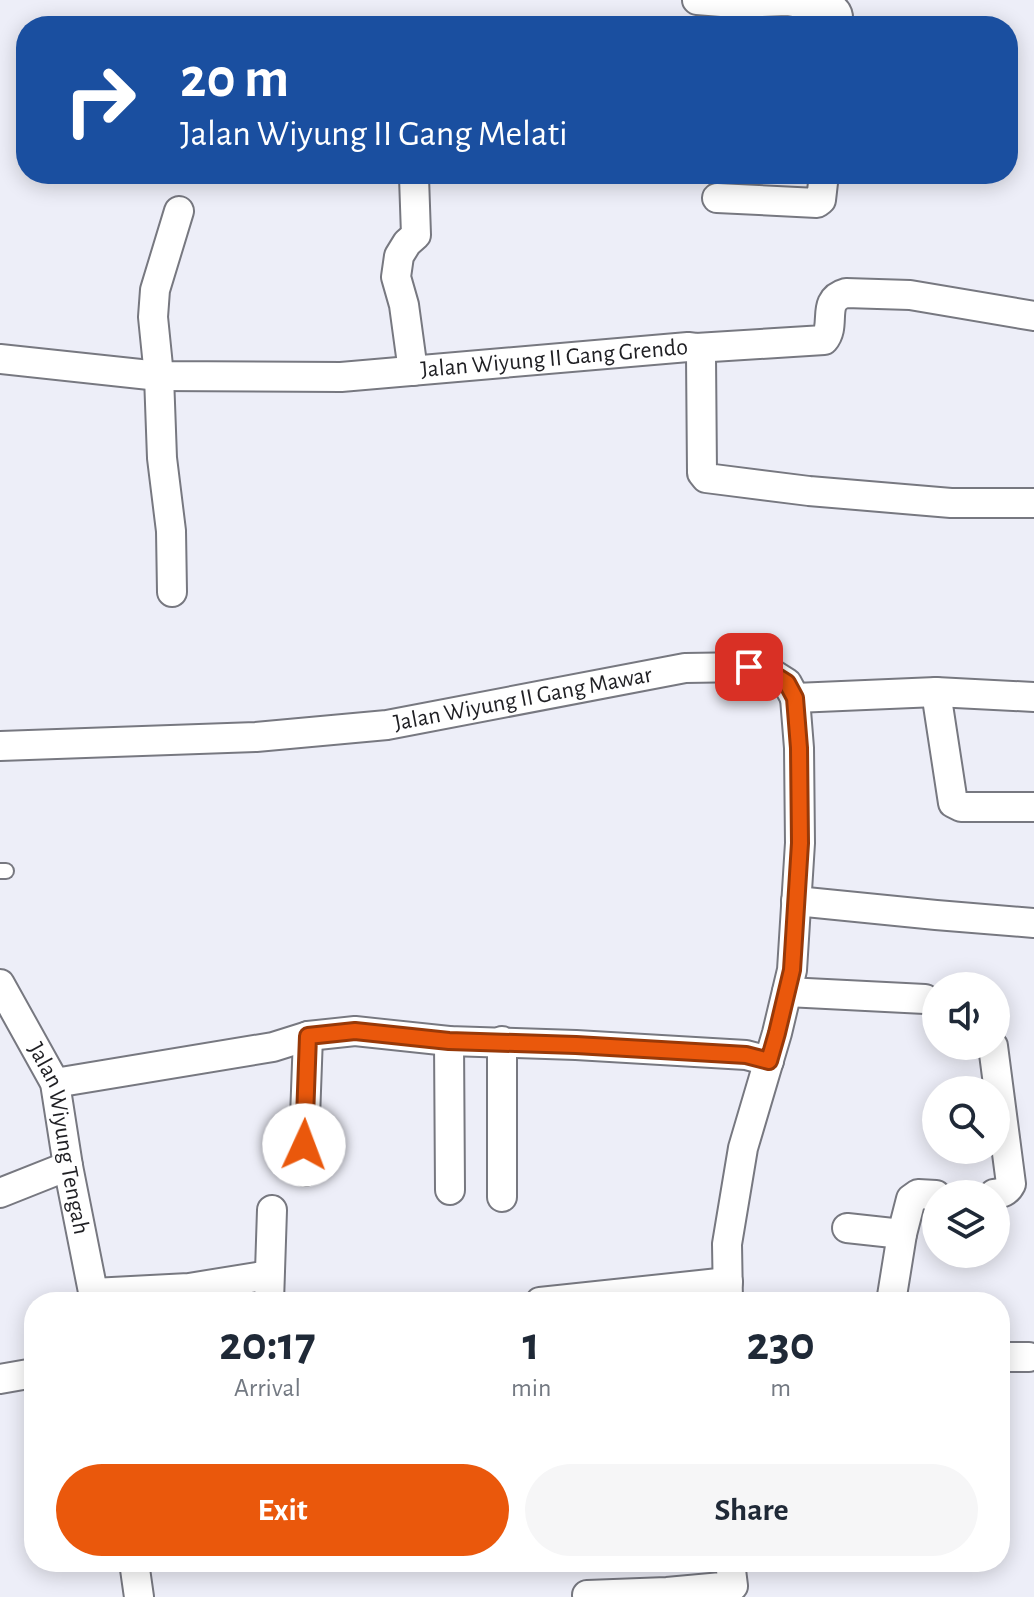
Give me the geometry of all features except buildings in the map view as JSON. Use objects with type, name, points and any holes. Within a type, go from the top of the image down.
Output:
[{"type":"street","points":[[697,0],[734,3],[787,1],[831,8],[839,16]]},
{"type":"street","points":[[413,371],[404,305],[396,277],[399,256],[416,235],[414,184]]},
{"type":"street","points":[[717,198],[817,203],[821,200],[823,184]]},
{"type":"street","points":[[172,592],[171,531],[162,458],[153,317],[155,290],[179,211]]},
{"type":"street","points":[[696,348],[824,340],[828,336],[831,305],[846,293],[910,295],[1034,316]]},
{"type":"street","name":"Jalan Wiyung II Gang Grendo","points":[[0,359],[159,376],[341,377],[696,348],[701,356],[702,473],[706,478],[935,502],[1034,503]]},
{"type":"street","name":"Jalan Wiyung II Gang Mawar","points":[[0,746],[256,737],[387,725],[685,668],[749,667],[768,671],[787,683],[795,698]]},
{"type":"street","points":[[936,692],[953,803],[961,807],[1034,807]]},
{"type":"street","points":[[728,1292],[727,1244],[743,1148],[792,970],[800,843],[795,698],[936,692],[1034,697]]},
{"type":"street","points":[[796,901],[1034,923]]},
{"type":"street","name":"Jalan Wiyung Tengah","points":[[0,984],[55,1083],[93,1292]]},
{"type":"street","points":[[787,992],[922,999]]},
{"type":"street","points":[[55,1083],[273,1047],[308,1036],[355,1031],[449,1041],[502,1041],[746,1055],[769,1061]]},
{"type":"street","points":[[305,1171],[308,1036]]},
{"type":"street","points":[[449,1041],[450,1190]]},
{"type":"street","points":[[502,1041],[502,1197]]},
{"type":"street","points":[[995,1060],[1010,1186]]},
{"type":"street","points":[[0,1193],[68,1166]]},
{"type":"street","points":[[893,1292],[911,1199],[922,1194]]},
{"type":"street","points":[[151,1292],[189,1288],[269,1288],[272,1210]]},
{"type":"street","points":[[847,1228],[902,1234]]},
{"type":"street","points":[[1010,1357],[1029,1357]]},
{"type":"street","points":[[0,1379],[24,1375]]},
{"type":"street","points":[[135,1572],[139,1597]]},
{"type":"street","points":[[587,1595],[667,1592],[732,1574]]},
{"type":"route","points":[[304,1145],[308,1036],[355,1031],[449,1041],[746,1055],[769,1061],[792,970],[800,843],[799,748],[795,698],[787,683],[768,671],[749,667]]}]
